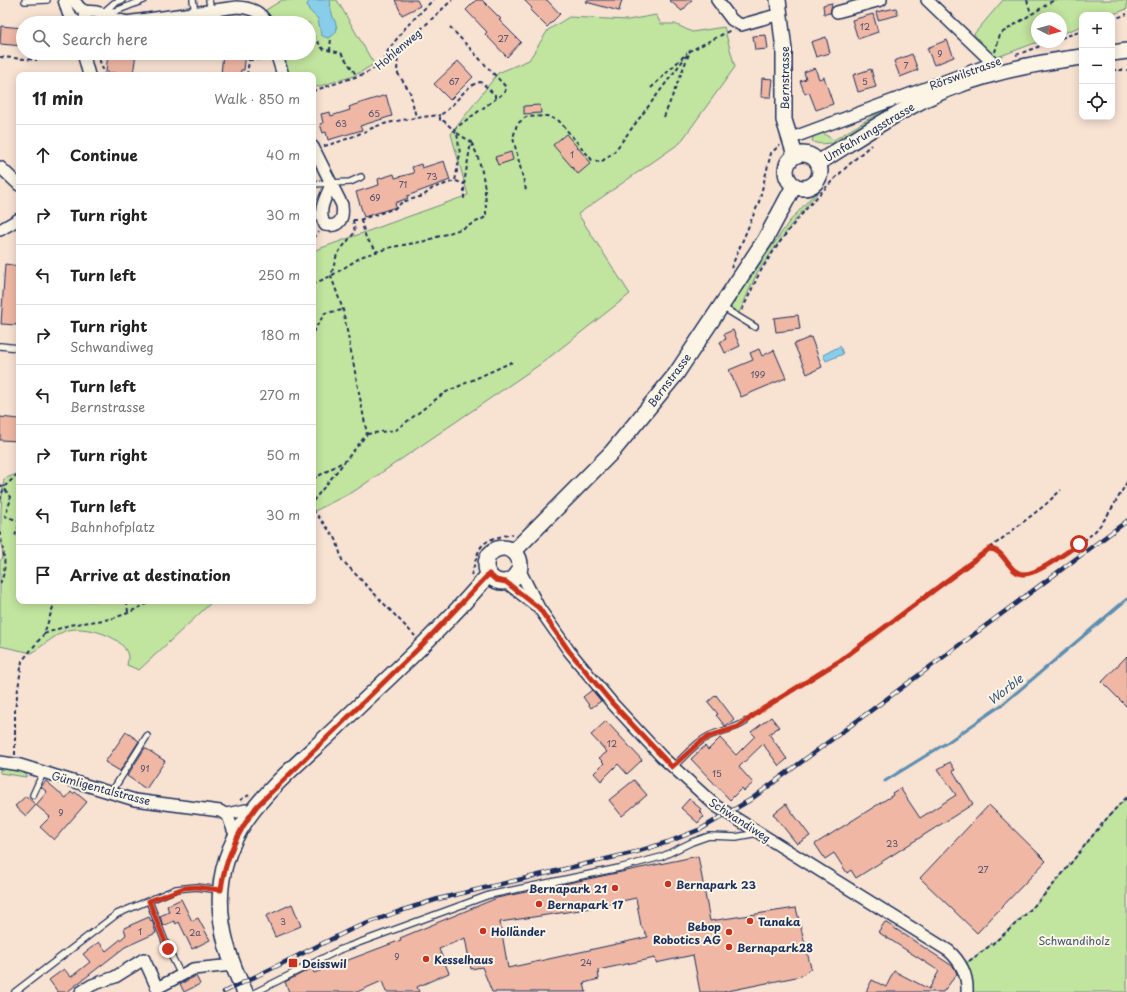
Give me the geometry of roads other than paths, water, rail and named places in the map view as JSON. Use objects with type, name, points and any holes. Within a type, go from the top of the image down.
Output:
[{"type":"main road","name":"Bernstrasse","points":[[779,7],[784,50],[783,106],[789,138],[795,155]]},
{"type":"main road","points":[[1115,53],[1127,51]]},
{"type":"main road","name":"Umfahrungsstrasse","points":[[818,163],[903,110],[944,91],[1007,70],[1079,58]]},
{"type":"main road","points":[[808,154],[818,163],[820,173],[816,182],[803,188],[794,186],[787,178],[787,162],[795,155],[808,154]]},
{"type":"main road","name":"Bernstrasse","points":[[514,551],[612,452],[676,374],[765,240],[794,186]]},
{"type":"main road","points":[[505,547],[514,551],[519,560],[519,569],[514,577],[506,582],[496,580],[489,574],[486,566],[491,552],[505,547]]},
{"type":"main road","points":[[245,992],[233,965],[221,925],[220,910],[221,890],[226,865],[238,834],[252,812],[281,781],[423,644],[489,574]]},
{"type":"street","points":[[64,0],[68,13],[71,16]]},
{"type":"street","points":[[74,0],[79,7],[86,12],[102,12],[108,16]]},
{"type":"street","points":[[717,0],[732,20],[741,25],[779,7]]},
{"type":"street","points":[[836,12],[881,0]]},
{"type":"street","name":"Rörswilstrasse","points":[[789,138],[993,63],[927,0]]},
{"type":"street","points":[[191,16],[245,8],[258,12],[262,16]]},
{"type":"street","points":[[85,16],[86,12]]},
{"type":"street","points":[[84,60],[88,72]]},
{"type":"street","points":[[278,60],[282,72]]},
{"type":"street","points":[[316,147],[331,185],[342,205],[347,220],[332,226],[325,226],[320,217],[331,185]]},
{"type":"street","points":[[0,167],[16,182]]},
{"type":"street","points":[[0,230],[16,221]]},
{"type":"street","name":"Schwandiweg","points":[[519,569],[539,608],[569,651],[612,703],[672,767],[711,802],[948,951],[962,966],[966,978],[967,992]]},
{"type":"street","name":"Schwandiweg","points":[[506,582],[539,608]]},
{"type":"street","name":"Gümligentalstrasse","points":[[0,762],[14,764],[142,801],[215,810],[226,814],[246,810],[252,812]]},
{"type":"street","points":[[226,814],[233,830],[238,834]]},
{"type":"street","points":[[80,992],[92,985],[115,977],[144,959],[157,988],[194,969],[233,965]]},
{"type":"lane","points":[[25,1],[47,0]]},
{"type":"lane","points":[[102,12],[114,3],[122,0]]},
{"type":"lane","points":[[102,12],[116,11],[144,0]]},
{"type":"lane","points":[[193,0],[203,15]]},
{"type":"lane","points":[[203,15],[209,0]]},
{"type":"lane","points":[[316,184],[331,185],[350,182],[361,177]]},
{"type":"lane","points":[[721,307],[755,326]]},
{"type":"lane","points":[[0,346],[16,348]]},
{"type":"lane","points":[[672,767],[700,742],[710,736],[738,727],[745,722]]},
{"type":"lane","points":[[111,793],[147,736]]},
{"type":"lane","points":[[33,795],[43,773]]},
{"type":"lane","points":[[256,992],[339,950],[489,895],[619,868],[661,857],[692,842],[709,836],[736,837],[760,833]]},
{"type":"lane","points":[[15,992],[117,914],[184,888],[196,887],[221,890]]},
{"type":"lane","points":[[149,901],[168,949],[181,975]]},
{"type":"water","points":[[311,0],[330,0],[331,10],[337,30],[336,33],[327,38],[321,35],[318,19],[309,10],[307,4]]},
{"type":"water","points":[[840,346],[843,354],[826,361],[823,355]]},
{"type":"waterway","name":"Worble","points":[[885,781],[948,742],[1003,704],[1127,599]]},
{"type":"railway","points":[[224,992],[352,929],[400,911],[438,899],[636,852],[668,842],[701,829],[750,800],[1127,521]]},
{"type":"place","name":"Bernapark 23","points":[[668,884]]},
{"type":"place","name":"Bernapark 21","points":[[615,888]]},
{"type":"place","name":"Bernapark 17","points":[[539,904]]},
{"type":"place","name":"Tanaka","points":[[750,921]]},
{"type":"place","name":"Holländer","points":[[483,931]]},
{"type":"place","name":"Bebop Robotics AG","points":[[729,932]]},
{"type":"place","name":"Bernapark28","points":[[729,947]]},
{"type":"place","name":"Kesselhaus","points":[[426,959]]},
{"type":"place","name":"Deisswil","points":[[293,963]]},
{"type":"park label","name":"Schwandiholz","points":[[1074,940]]}]
